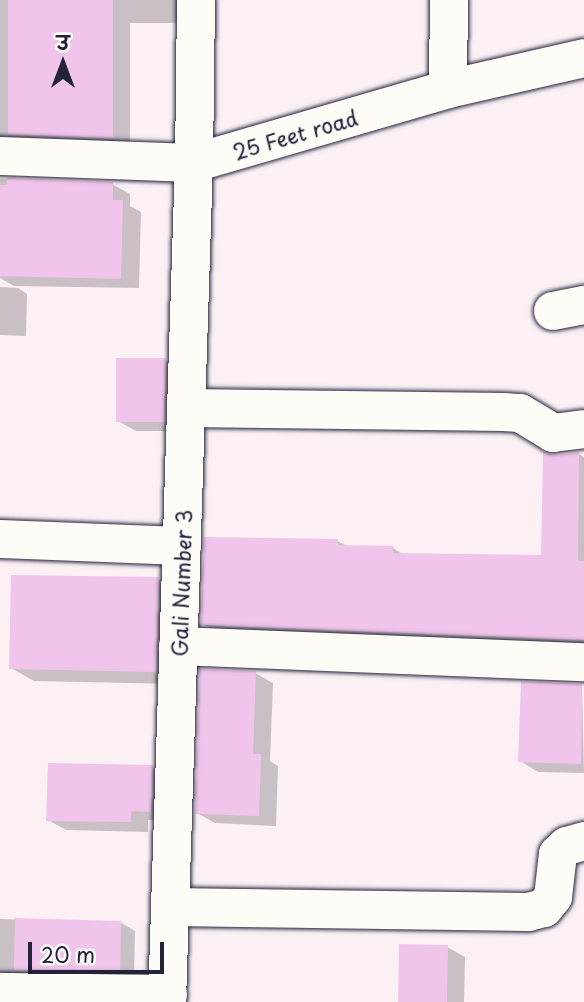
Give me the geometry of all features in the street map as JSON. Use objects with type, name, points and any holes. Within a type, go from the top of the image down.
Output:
[{"type":"street","name":"Gali Number 3","points":[[167,998],[194,163],[196,0]]},
{"type":"street","points":[[448,89],[449,0]]},
{"type":"street","name":"25 Feet road","points":[[0,156],[194,163],[448,89],[584,58]]},
{"type":"street","points":[[186,408],[504,412],[520,413],[553,433],[584,429]]},
{"type":"street","points":[[0,539],[182,546]]},
{"type":"street","points":[[178,646],[584,662]]},
{"type":"street","points":[[170,907],[528,912],[544,908],[553,897],[558,854],[567,846],[584,841]]},
{"type":"street","points":[[0,992],[167,998]]},
{"type":"building","points":[[8,0],[113,0],[113,138],[8,134]]},
{"type":"building","points":[[7,178],[113,182],[113,200],[123,200],[121,279],[0,276],[0,185],[7,185]]},
{"type":"building","points":[[116,358],[166,358],[164,422],[116,422]]},
{"type":"building","points":[[543,452],[556,455],[579,452],[578,561],[584,561],[584,640],[201,625],[204,537],[338,539],[338,545],[394,546],[393,553],[541,555]]},
{"type":"building","points":[[11,575],[159,577],[156,672],[9,669]]},
{"type":"building","points":[[200,669],[256,671],[253,754],[261,754],[259,816],[195,814]]},
{"type":"building","points":[[521,681],[582,684],[581,764],[518,762]]},
{"type":"building","points":[[48,763],[153,765],[151,812],[131,811],[131,822],[46,821]]},
{"type":"building","points":[[15,918],[121,921],[120,972],[14,970]]},
{"type":"building","points":[[399,944],[448,945],[447,1002],[398,1002]]}]
